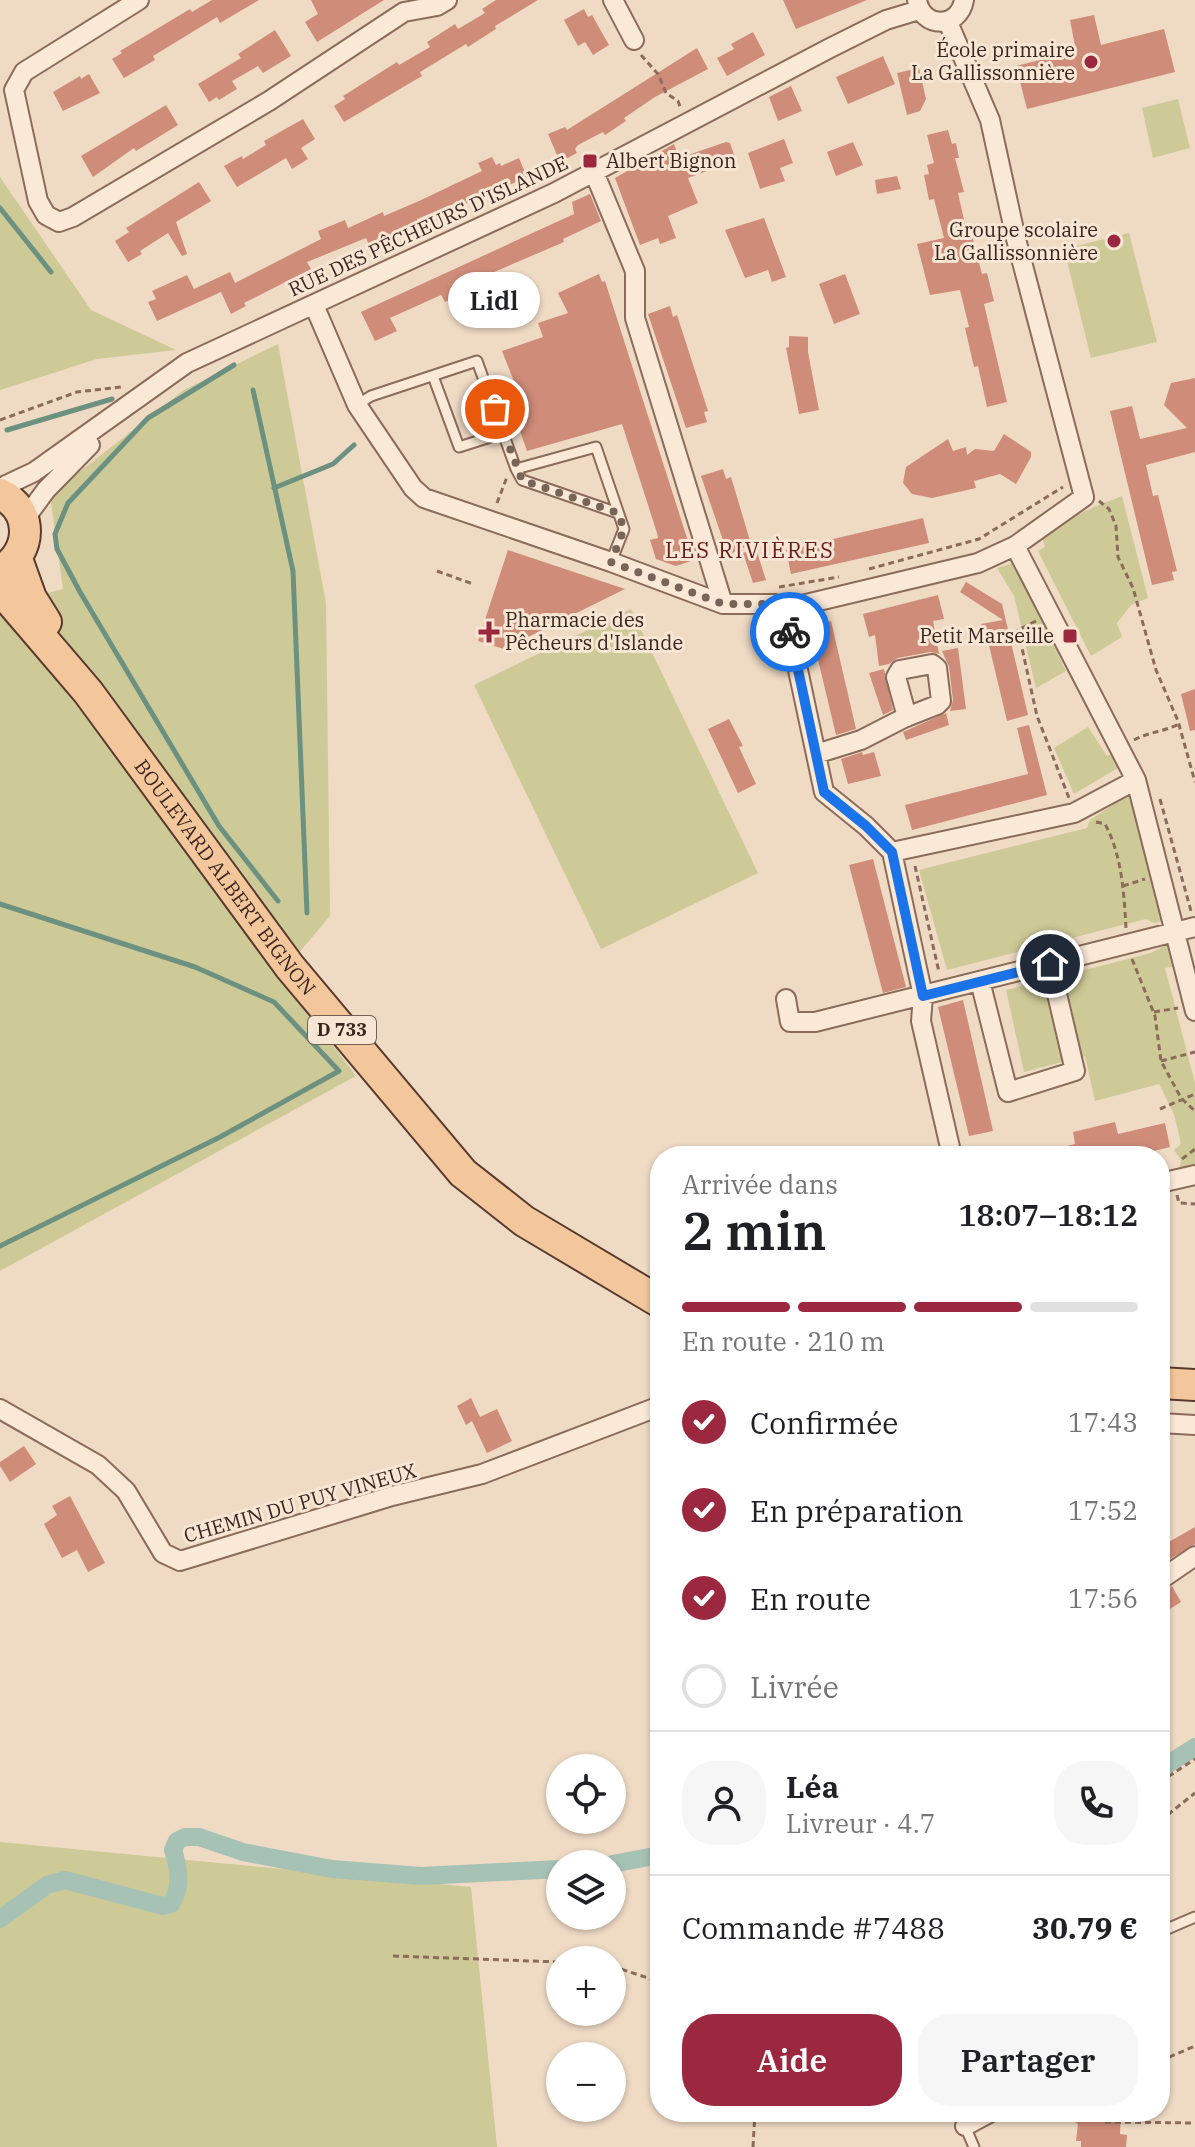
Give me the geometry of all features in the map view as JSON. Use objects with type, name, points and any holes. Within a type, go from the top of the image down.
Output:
[{"type":"main road","points":[[0,491],[18,508],[24,520],[25,543],[8,565]]},
{"type":"main road","name":"BOULEVARD ALBERT BIGNON","points":[[8,565],[88,692]]},
{"type":"main road","name":"BOULEVARD ALBERT BIGNON","points":[[0,589],[88,692],[290,967],[463,1173],[524,1221],[650,1296]]},
{"type":"main road","points":[[1170,1384],[1195,1385]]},
{"type":"street","points":[[139,0],[24,72],[14,90],[38,201],[46,215],[59,222],[73,217],[269,101],[404,12],[437,6],[447,0]]},
{"type":"street","points":[[613,0],[634,40]]},
{"type":"street","points":[[918,5],[934,22],[948,22],[960,12],[964,0]]},
{"type":"street","name":"RUE DES PÊCHEURS D'ISLANDE","points":[[0,491],[34,472],[187,363],[594,172],[918,5]]},
{"type":"street","points":[[314,305],[357,405],[413,488],[424,498],[723,604],[775,604],[785,609],[978,563],[1015,546],[1084,497],[1016,239],[990,120],[948,22]]},
{"type":"street","points":[[594,172],[635,271],[635,318],[723,604]]},
{"type":"street","name":"RUE DES PÊCHEURS D'ISLANDE","points":[[24,520],[46,490],[132,404]]},
{"type":"street","points":[[1015,546],[1136,780],[1194,1008]]},
{"type":"street","points":[[785,609],[824,792],[901,850],[1074,813],[1136,780]]},
{"type":"street","points":[[816,754],[861,740],[907,717]]},
{"type":"street","points":[[901,850],[923,996],[921,1021],[950,1146]]},
{"type":"street","points":[[786,999],[790,1022],[815,1022],[1195,927]]},
{"type":"street","points":[[980,981],[1008,1092],[1075,1071],[1050,964]]},
{"type":"street","points":[[1170,1181],[1195,1175]]},
{"type":"street","name":"CHEMIN DU PUY VINEUX","points":[[0,1409],[98,1465],[126,1491],[163,1553],[180,1561],[392,1496],[482,1474],[650,1410]]},
{"type":"street","points":[[1170,1424],[1195,1425]]},
{"type":"street","points":[[1170,1573],[1195,1556]]},
{"type":"lane","points":[[357,405],[371,396],[477,361],[522,480],[618,513]]},
{"type":"lane","points":[[433,376],[459,447],[503,433]]},
{"type":"lane","points":[[514,464],[596,447],[624,529],[611,562]]},
{"type":"lane","points":[[1170,1928],[1195,1917]]},
{"type":"lane","points":[[963,2122],[974,2147]]},
{"type":"path","points":[[634,40],[634,51],[658,74],[666,93],[678,101],[687,124]]},
{"type":"path","points":[[0,420],[77,392],[123,387]]},
{"type":"path","points":[[496,507],[514,464]]},
{"type":"path","points":[[1084,497],[1098,500],[1109,509],[1116,526],[1118,557],[1133,588],[1156,670],[1179,724],[1195,782]]},
{"type":"path","points":[[437,571],[473,584]]},
{"type":"path","points":[[1050,614],[1018,630],[1037,716],[1074,813],[1105,824],[1112,836],[1123,886],[1127,944],[1153,1012],[1161,1061],[1181,1098],[1195,1111]]},
{"type":"path","points":[[1129,742],[1142,735],[1162,733],[1179,724]]},
{"type":"path","points":[[901,850],[940,976]]},
{"type":"path","points":[[1123,886],[1161,875]]},
{"type":"path","points":[[1153,1012],[1194,1008]]},
{"type":"path","points":[[1161,1061],[1195,1052]]},
{"type":"path","points":[[1160,1109],[1195,1094]]},
{"type":"path","points":[[1170,1775],[1195,1759]]},
{"type":"path","points":[[1170,1813],[1195,1793]]},
{"type":"path","points":[[393,1956],[546,1961]]},
{"type":"path","points":[[626,1971],[650,1979]]},
{"type":"path","points":[[1170,2057],[1195,2046]]},
{"type":"path","points":[[753,2147],[754,2122]]},
{"type":"path","points":[[1105,2122],[1195,2123]]},
{"type":"shaded area","points":[[1178,99],[1190,148],[1153,158],[1142,108]]},
{"type":"shaded area","points":[[0,177],[91,310],[176,350],[97,359],[0,390]]},
{"type":"shaded area","points":[[1129,233],[1157,342],[1091,358],[1064,249]]},
{"type":"shaded area","points":[[278,344],[326,603],[330,916],[280,975],[356,1076],[0,1271],[0,605],[63,589],[50,495],[184,390]]},
{"type":"shaded area","points":[[1122,496],[1148,598],[1131,605],[1117,623],[1122,637],[1091,656],[1038,551],[1045,547],[1042,537],[1061,524]]},
{"type":"shaded area","points":[[1013,563],[1066,671],[1036,688],[1014,596],[997,568]]},
{"type":"shaded area","points":[[631,609],[758,873],[601,949],[474,685]]},
{"type":"shaded area","points":[[1088,727],[1107,756],[1112,754],[1118,768],[1074,794],[1054,748]]},
{"type":"shaded area","points":[[1128,795],[1145,813],[1172,919],[1154,923],[1146,919],[947,970],[919,870],[1087,828],[1090,820]]},
{"type":"shaded area","points":[[1177,939],[1184,965],[1165,968],[1195,1083],[1195,1166],[1179,1171],[1181,1160],[1174,1150],[1181,1144],[1174,1114],[1159,1084],[1095,1101],[1085,1056],[1024,1072],[1006,990],[1151,953]]},
{"type":"shaded area","points":[[0,1842],[471,1887],[497,2147],[0,2147]]},
{"type":"building","points":[[212,0],[259,0],[220,23],[217,17],[153,56],[155,60],[124,78],[112,59],[122,53],[120,51],[190,9],[192,12]]},
{"type":"building","points":[[311,0],[384,0],[317,42],[305,22],[318,14]]},
{"type":"building","points":[[496,0],[538,0],[468,47],[466,44],[420,72],[422,76],[344,122],[334,106],[345,99],[343,96],[397,62],[399,65],[430,47],[427,42],[455,24],[458,29],[485,13],[482,9]]},
{"type":"building","points":[[783,0],[867,0],[796,29]]},
{"type":"building","points":[[584,9],[588,17],[592,15],[609,45],[593,55],[585,42],[578,46],[564,20]]},
{"type":"building","points":[[1094,15],[1101,45],[1164,29],[1175,72],[1027,109],[1016,66],[1076,51],[1070,20]]},
{"type":"building","points":[[275,30],[291,56],[263,73],[258,66],[232,81],[237,89],[209,102],[198,84],[241,58],[238,54]]},
{"type":"building","points":[[753,32],[765,55],[727,76],[717,58],[734,49],[731,44]]},
{"type":"building","points":[[697,48],[708,69],[655,97],[605,135],[603,132],[578,145],[575,149],[577,153],[560,162],[548,134],[565,127],[567,130]]},
{"type":"building","points":[[883,56],[895,84],[848,104],[836,77]]},
{"type":"building","points":[[919,68],[926,99],[920,111],[907,115],[897,73]]},
{"type":"building","points":[[89,74],[100,93],[63,111],[53,92]]},
{"type":"building","points":[[791,86],[802,111],[778,121],[769,97]]},
{"type":"building","points":[[166,105],[178,125],[136,151],[134,148],[93,177],[81,156]]},
{"type":"building","points":[[303,119],[315,139],[301,148],[308,159],[292,169],[286,158],[237,187],[224,166],[242,156],[243,159],[266,145],[264,141]]},
{"type":"building","points":[[948,130],[952,144],[956,143],[959,158],[955,158],[964,192],[958,193],[967,233],[971,232],[982,274],[987,273],[994,301],[984,304],[1007,402],[987,407],[965,328],[969,327],[960,290],[930,295],[917,244],[944,238],[934,199],[929,200],[924,175],[929,174],[927,165],[934,163],[927,135]]},
{"type":"building","points":[[784,139],[793,163],[780,168],[785,181],[760,189],[748,153]]},
{"type":"building","points":[[853,142],[863,165],[836,176],[827,152]]},
{"type":"building","points":[[730,143],[736,160],[688,178],[698,203],[668,216],[676,238],[660,244],[658,238],[640,245],[615,178],[674,144],[679,158]]},
{"type":"building","points":[[492,157],[496,165],[500,163],[501,166],[519,158],[527,177],[487,198],[486,195],[462,205],[461,201],[417,219],[419,224],[409,231],[370,247],[366,238],[307,262],[311,269],[244,303],[246,306],[231,314],[221,292],[157,321],[148,302],[156,299],[152,291],[187,275],[194,289],[230,272],[235,283],[321,239],[318,231],[345,220],[348,228],[383,212],[384,216],[482,171],[478,163]]},
{"type":"building","points":[[897,176],[901,189],[877,194],[875,180]]},
{"type":"building","points":[[199,182],[211,201],[176,222],[187,254],[182,256],[168,233],[128,262],[115,241],[129,232],[126,228]]},
{"type":"building","points":[[590,194],[601,221],[563,239],[564,242],[473,281],[476,289],[445,302],[441,295],[390,318],[397,331],[375,341],[361,312],[574,214],[572,202]]},
{"type":"building","points":[[764,218],[786,277],[772,282],[768,270],[745,278],[725,230]]},
{"type":"building","points":[[599,274],[602,282],[605,281],[694,560],[676,566],[656,559],[650,540],[658,538],[657,533],[622,424],[527,451],[512,408],[523,404],[502,351],[543,337],[538,323],[568,313],[558,293]]},
{"type":"building","points":[[845,274],[860,314],[834,324],[819,284]]},
{"type":"building","points":[[670,306],[673,317],[677,315],[708,411],[704,412],[707,422],[686,428],[648,314]]},
{"type":"building","points":[[789,336],[808,337],[819,410],[799,414],[786,348],[789,347]]},
{"type":"building","points":[[1195,378],[1195,452],[1146,465],[1153,496],[1158,495],[1177,571],[1172,572],[1174,580],[1152,585],[1110,411],[1132,406],[1140,439],[1187,428],[1164,405],[1171,383]]},
{"type":"building","points":[[1004,434],[1031,452],[1016,484],[1000,474],[974,481],[976,488],[932,498],[912,494],[903,483],[906,467],[948,439],[953,451],[966,447],[967,455],[975,449],[994,451]]},
{"type":"building","points":[[723,469],[726,479],[731,477],[751,544],[728,555],[701,476]]},
{"type":"building","points":[[923,518],[929,543],[791,574],[786,550]]},
{"type":"building","points":[[756,549],[766,580],[753,583],[743,553]]},
{"type":"building","points":[[508,550],[625,589],[504,649],[478,641]]},
{"type":"building","points":[[966,582],[1002,604],[1028,715],[1007,721],[981,624],[1003,620],[960,592]]},
{"type":"building","points":[[938,595],[944,619],[933,621],[939,654],[930,652],[898,658],[879,666],[875,635],[869,637],[863,614]]},
{"type":"building","points":[[831,621],[856,729],[836,735],[810,626]]},
{"type":"building","points":[[958,648],[966,709],[950,711],[953,700],[949,667],[942,651]]},
{"type":"building","points":[[884,669],[893,710],[883,715],[869,673]]},
{"type":"building","points":[[1195,689],[1195,730],[1190,731],[1181,694]]},
{"type":"building","points":[[946,713],[949,725],[906,740],[903,732]]},
{"type":"building","points":[[729,719],[743,746],[739,747],[756,784],[738,793],[708,729]]},
{"type":"building","points":[[1029,725],[1047,795],[912,830],[905,805],[1028,774],[1017,728]]},
{"type":"building","points":[[862,752],[863,755],[874,752],[881,776],[848,784],[841,759]]},
{"type":"building","points":[[873,859],[906,987],[883,993],[849,865]]},
{"type":"building","points":[[963,1000],[993,1131],[969,1136],[938,1007]]},
{"type":"building","points":[[1115,1122],[1118,1134],[1165,1123],[1170,1146],[1067,1146],[1075,1144],[1073,1132]]},
{"type":"building","points":[[471,1398],[480,1417],[497,1409],[512,1441],[487,1453],[472,1421],[466,1425],[457,1406]]},
{"type":"building","points":[[24,1446],[36,1464],[10,1482],[0,1462]]},
{"type":"building","points":[[70,1496],[105,1563],[88,1572],[77,1550],[62,1558],[44,1524],[57,1515],[52,1506]]},
{"type":"building","points":[[1195,1527],[1195,1544],[1170,1559],[1170,1541]]},
{"type":"building","points":[[1170,1587],[1181,1602],[1170,1609]]},
{"type":"building","points":[[1075,2122],[1121,2122],[1120,2134],[1127,2135],[1126,2147],[1081,2147],[1081,2141],[1076,2141],[1078,2124]]},
{"type":"waterway","points":[[0,208],[51,272]]},
{"type":"waterway","points":[[234,365],[148,418],[68,503],[55,534],[57,549],[80,592],[219,826],[278,901]]},
{"type":"waterway","points":[[253,390],[293,571],[307,913]]},
{"type":"waterway","points":[[7,430],[112,399]]},
{"type":"waterway","points":[[274,488],[333,464],[354,445]]},
{"type":"waterway","points":[[0,904],[195,967],[274,1002],[339,1071],[220,1137],[0,1246]]},
{"type":"waterway","points":[[1170,1763],[1195,1747]]},
{"type":"waterway","points":[[0,1919],[47,1885],[65,1880],[163,1906],[171,1904],[177,1891],[178,1878],[173,1850],[177,1841],[185,1837],[199,1837],[243,1852],[332,1869],[421,1876],[546,1870]]},
{"type":"waterway","points":[[626,1861],[650,1857]]},
{"type":"way so far","points":[[495,409],[522,480],[618,513],[624,529],[611,562],[723,604],[775,604],[785,609],[790,632]]},
{"type":"place","name":"École primaire La Gallissonnière","points":[[1091,62]]},
{"type":"place","name":"Albert Bignon","points":[[590,161]]},
{"type":"place","name":"Groupe scolaire La Gallissonnière","points":[[1114,241]]},
{"type":"place","name":"Lidl","points":[[495,409]]},
{"type":"place","name":"Pharmacie des Pêcheurs d'Islande","points":[[489,632]]},
{"type":"place","name":"Petit Marseille","points":[[1070,636]]},
{"type":"district","name":"LES RIVIÈRES","points":[[750,550]]},
{"type":"route","points":[[790,632],[824,792],[892,852],[923,996],[1050,964]]}]
